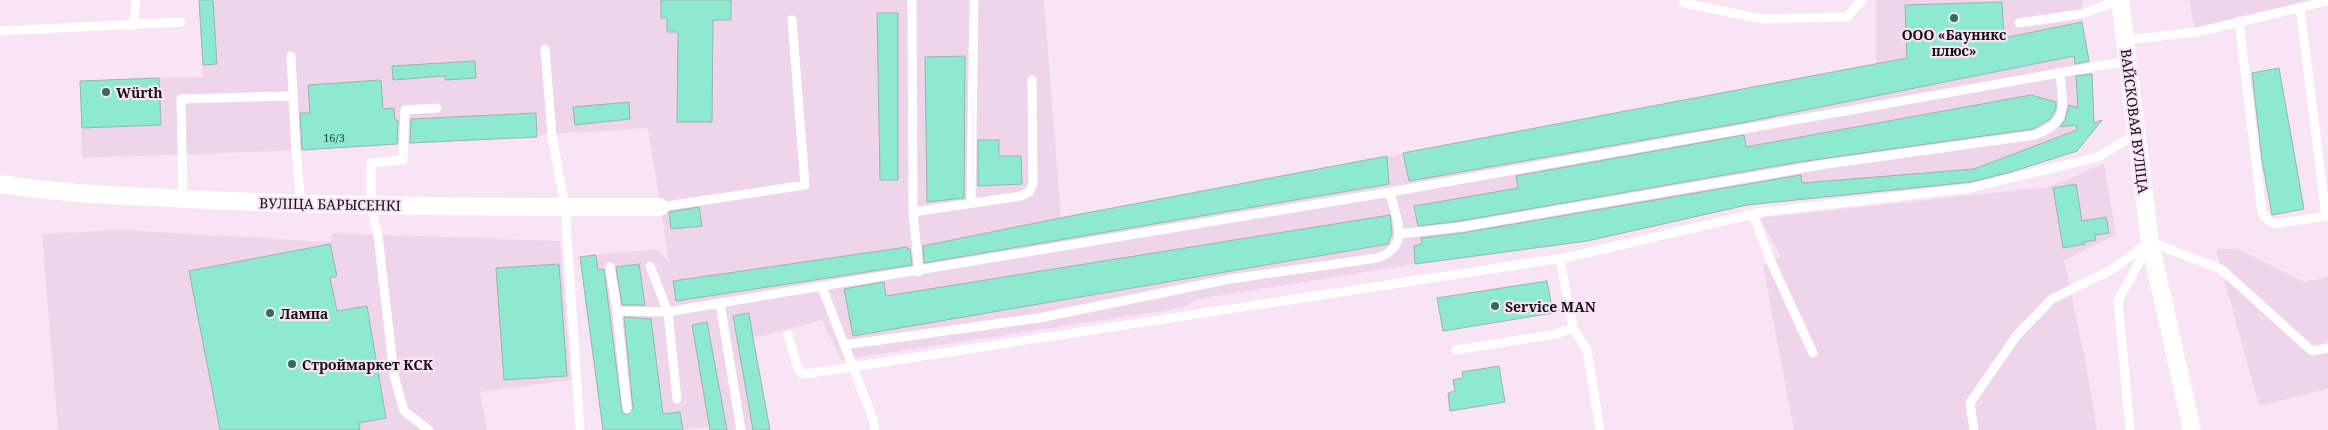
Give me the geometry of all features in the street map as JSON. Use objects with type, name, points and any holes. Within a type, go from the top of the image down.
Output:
[{"type":"street","name":"ВАЙСКОВАЯ ВУЛІЦА","points":[[2120,0],[2150,242],[2192,430]]},
{"type":"street","name":"ВУЛІЦА БАРЫСЕНКІ","points":[[0,184],[26,188],[183,199],[301,204],[660,207]]},
{"type":"lane","points":[[133,26],[136,0]]},
{"type":"lane","points":[[912,0],[913,212],[919,272]]},
{"type":"lane","points":[[971,203],[974,0]]},
{"type":"lane","points":[[1684,3],[1762,19],[1847,17],[1862,0]]},
{"type":"lane","points":[[2019,23],[2082,14],[2120,0]]},
{"type":"lane","points":[[2125,40],[2197,32],[2328,1]]},
{"type":"lane","points":[[2239,21],[2262,212],[2274,224],[2327,216],[2300,7]]},
{"type":"lane","points":[[660,207],[805,185],[792,20]]},
{"type":"lane","points":[[0,31],[133,26],[180,22]]},
{"type":"lane","points":[[545,49],[552,135],[565,207],[580,430]]},
{"type":"lane","points":[[291,56],[301,204]]},
{"type":"lane","points":[[618,311],[668,312],[919,272],[1390,192],[2060,72],[2127,62]]},
{"type":"lane","points":[[1399,234],[1461,228],[1827,164],[2035,135],[2052,129],[2059,122],[2062,107],[2060,72]]},
{"type":"lane","points":[[913,212],[1021,196],[1029,192],[1033,184],[1032,80]]},
{"type":"lane","points":[[183,199],[182,99],[293,96]]},
{"type":"lane","points":[[429,430],[404,411],[394,375],[378,235],[371,206],[371,163],[403,160],[405,110],[437,108]]},
{"type":"lane","points":[[788,335],[801,373],[852,366],[1560,258],[1753,214],[1972,188],[2098,157],[2136,134]]},
{"type":"lane","points":[[844,345],[1039,318],[1230,279],[1377,258],[1395,249],[1399,234],[1390,192]]},
{"type":"lane","points":[[1753,214],[1771,262],[1813,353]]},
{"type":"lane","points":[[2150,242],[2221,269],[2312,351],[2328,348]]},
{"type":"lane","points":[[1974,430],[1970,403],[2017,335],[2052,299],[2113,269],[2150,242]]},
{"type":"lane","points":[[2130,430],[2118,301],[2150,242]]},
{"type":"lane","points":[[1560,258],[1573,328],[1587,350],[1600,430]]},
{"type":"lane","points":[[650,266],[668,312],[677,400]]},
{"type":"lane","points":[[610,267],[618,311],[627,409]]},
{"type":"lane","points":[[822,287],[874,422],[875,430]]},
{"type":"lane","points":[[720,303],[741,430]]},
{"type":"lane","points":[[1456,350],[1556,334],[1573,328]]},
{"type":"shaded area","points":[[199,0],[1044,0],[1061,218],[1876,65],[1876,0],[2082,0],[2082,22],[2092,76],[2094,130],[2077,151],[1973,184],[1747,205],[1587,241],[1415,264],[1198,299],[1182,308],[841,360],[822,320],[753,338],[770,430],[710,430],[709,427],[678,430],[603,430],[580,257],[655,249],[669,262],[648,128],[302,150],[82,158],[80,81],[203,77]]},
{"type":"shaded area","points":[[2189,0],[2317,0],[2195,29]]},
{"type":"shaded area","points":[[2104,164],[2116,235],[2064,260],[2085,359],[2097,430],[1794,430],[1763,265],[1781,257],[1760,218],[2048,187]]},
{"type":"shaded area","points":[[121,230],[330,242],[333,233],[560,241],[571,380],[480,392],[487,430],[58,430],[42,234]]},
{"type":"shaded area","points":[[2216,249],[2238,249],[2304,282],[2328,277],[2328,389],[2259,406]]},
{"type":"building","points":[[199,0],[213,0],[217,64],[203,65]]},
{"type":"building","points":[[661,0],[731,0],[731,20],[713,20],[712,122],[677,122],[678,32],[667,32],[667,18],[661,18]]},
{"type":"building","points":[[2002,2],[2004,38],[2082,22],[2089,61],[2075,64],[2074,56],[1741,123],[1409,181],[1403,153],[1907,58],[1905,5]]},
{"type":"building","points":[[877,13],[898,13],[898,180],[880,180]]},
{"type":"building","points":[[965,56],[964,198],[927,202],[925,57]]},
{"type":"building","points":[[475,61],[476,78],[445,80],[445,76],[393,80],[392,66]]},
{"type":"building","points":[[2279,68],[2304,209],[2272,215],[2262,160],[2252,73]]},
{"type":"building","points":[[2092,74],[2094,123],[2102,120],[2077,151],[2011,172],[1970,182],[1747,205],[1587,241],[1415,264],[1414,246],[1422,244],[1421,238],[1462,233],[1801,175],[1802,183],[1974,169],[2077,130],[2076,125],[2060,127],[2065,120],[2069,105],[2078,108],[2076,76]]},
{"type":"building","points":[[159,78],[161,125],[82,128],[80,81]]},
{"type":"building","points":[[381,80],[383,109],[394,108],[395,120],[398,120],[397,144],[302,150],[300,113],[310,113],[308,85]]},
{"type":"building","points":[[2031,95],[2056,102],[2056,109],[2050,119],[2033,129],[1799,162],[1460,221],[1418,226],[1414,206],[1518,188],[1516,176],[1744,135],[1746,147]]},
{"type":"building","points":[[629,102],[630,119],[575,125],[573,107]]},
{"type":"building","points":[[536,113],[537,137],[410,143],[411,119]]},
{"type":"building","points":[[978,140],[999,140],[999,156],[1021,156],[1022,184],[978,186]]},
{"type":"building","points":[[1387,156],[1389,184],[924,263],[923,246]]},
{"type":"building","points":[[2076,184],[2082,221],[2106,217],[2109,233],[2095,235],[2096,240],[2084,242],[2085,244],[2063,248],[2053,188]]},
{"type":"building","points":[[699,207],[702,226],[671,229],[669,212]]},
{"type":"building","points":[[1390,215],[1392,233],[1388,244],[853,336],[844,289],[884,282],[886,296]]},
{"type":"building","name":"Строймаркет КСК","points":[[330,244],[337,276],[330,278],[337,311],[367,306],[386,418],[359,423],[360,430],[220,430],[189,271]]},
{"type":"building","points":[[907,247],[907,249],[910,249],[912,265],[676,301],[673,281]]},
{"type":"building","points":[[596,255],[598,270],[604,269],[622,412],[628,415],[633,408],[624,317],[651,319],[663,414],[680,412],[683,430],[603,430],[580,257]]},
{"type":"building","points":[[559,264],[567,376],[504,380],[496,268]]},
{"type":"building","points":[[639,264],[645,305],[622,305],[616,267]]},
{"type":"building","name":"Service MAN","points":[[1547,281],[1553,313],[1443,331],[1437,298]]},
{"type":"building","points":[[749,313],[770,430],[753,430],[733,316]]},
{"type":"building","points":[[707,322],[727,430],[710,430],[692,325]]},
{"type":"building","points":[[1499,366],[1505,402],[1450,411],[1448,393],[1455,391],[1453,380],[1463,378],[1462,372]]},
{"type":"place","name":"ООО «Бауникс плюс»","points":[[1954,18]]},
{"type":"place","name":"Würth","points":[[106,92]]},
{"type":"place","name":"Service MAN","points":[[1495,306]]},
{"type":"place","name":"Лампа","points":[[270,313]]},
{"type":"place","name":"Строймаркет КСК","points":[[292,364]]}]
